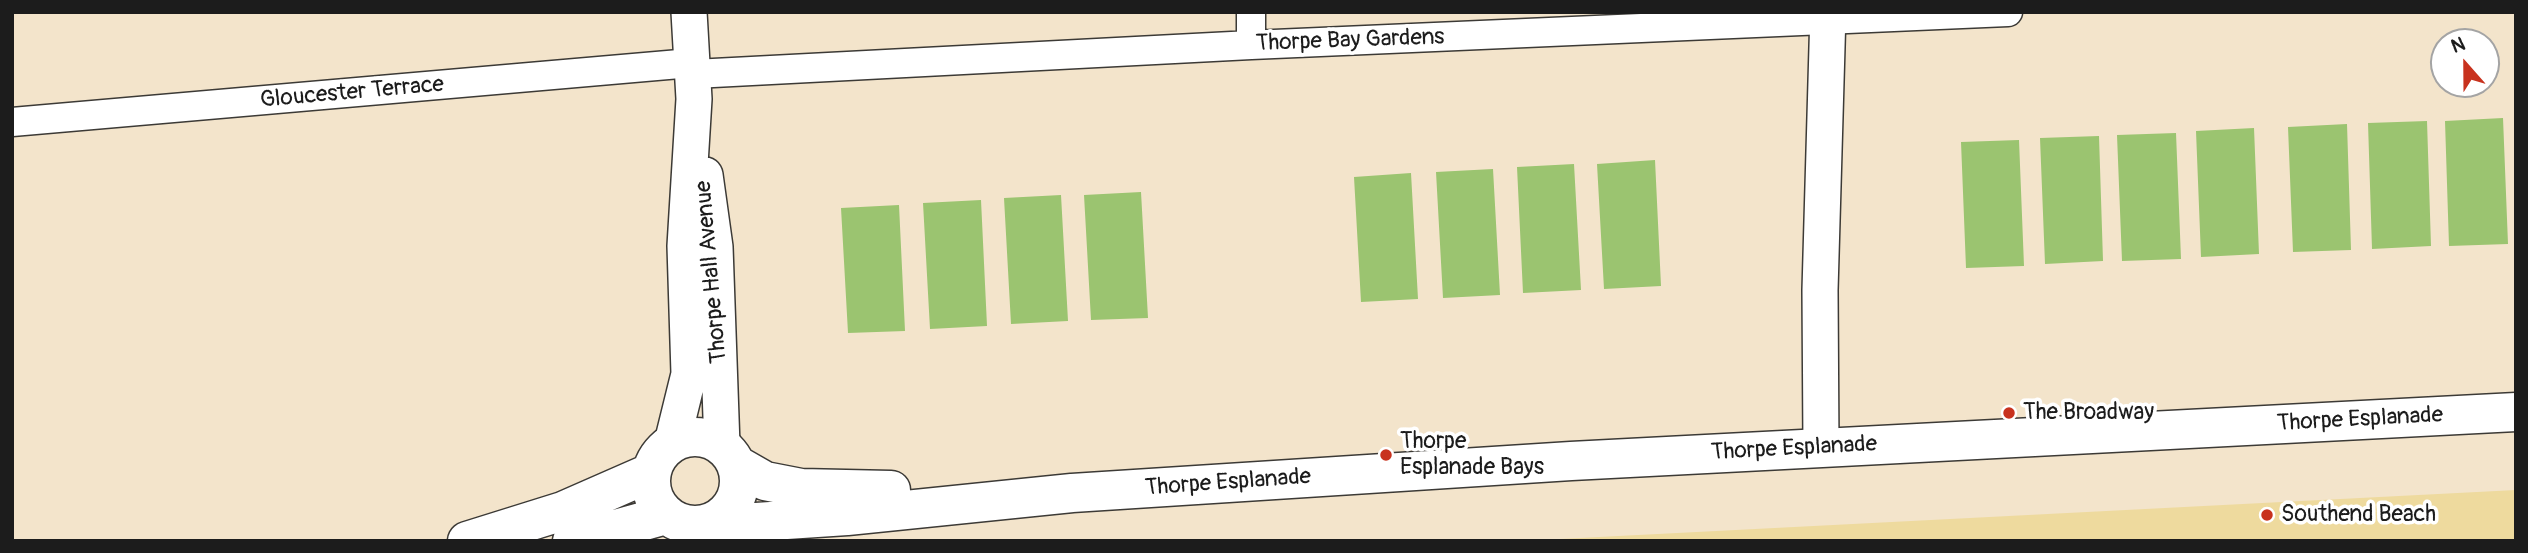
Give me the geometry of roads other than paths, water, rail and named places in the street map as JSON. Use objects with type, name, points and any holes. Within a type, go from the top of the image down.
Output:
[{"type":"main road","name":"Thorpe Esplanade","points":[[738,498],[847,516],[1072,492],[1821,448],[2516,412]]},
{"type":"main road","name":"Thorpe Esplanade","points":[[467,541],[563,511],[623,483],[688,438],[706,438],[738,498]]},
{"type":"main road","points":[[572,541],[666,516],[651,487],[662,458]]},
{"type":"main road","name":"Thorpe Esplanade","points":[[666,516],[691,526],[706,525],[738,498],[765,481],[801,488],[1072,492]]},
{"type":"street","name":"Thorpe Hall Avenue","points":[[689,12],[693,79],[715,247],[738,498]]},
{"type":"street","points":[[1251,12],[1251,45]]},
{"type":"street","name":"Thorpe Bay Gardens","points":[[693,79],[1251,45],[1828,17],[2008,12]]},
{"type":"street","points":[[1821,448],[1820,290],[1828,17]]},
{"type":"street","name":"Thorpe Hall Avenue","points":[[662,458],[689,374],[685,246],[693,79]]},
{"type":"street","name":"Gloucester Terrace","points":[[12,122],[693,79]]},
{"type":"place","name":"The Broadway","points":[[2009,413]]},
{"type":"place","name":"Thorpe Esplanade Bays","points":[[1386,455]]},
{"type":"place","name":"Southend Beach","points":[[2267,515]]}]
